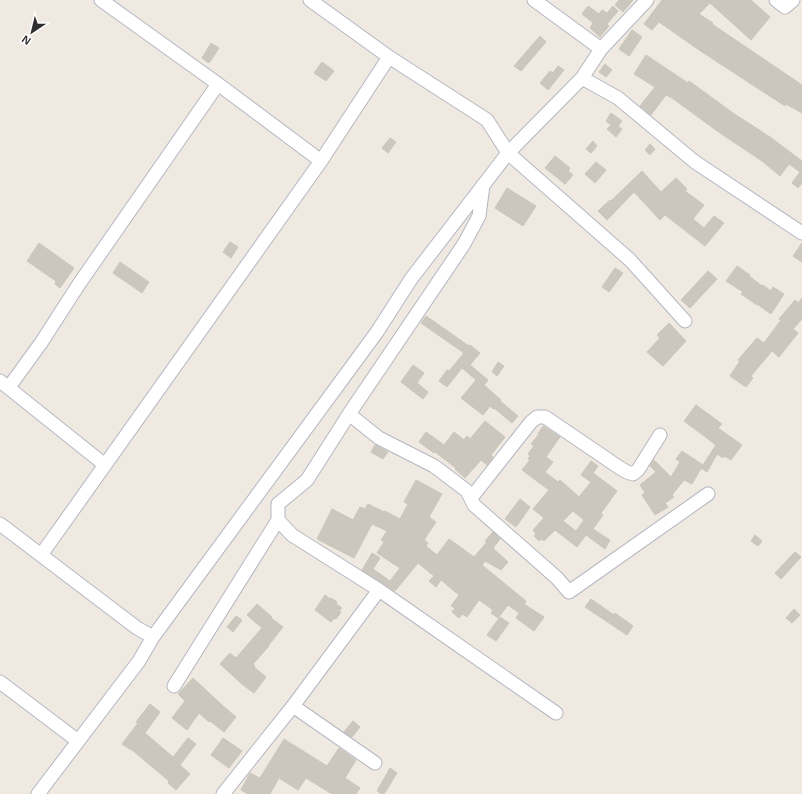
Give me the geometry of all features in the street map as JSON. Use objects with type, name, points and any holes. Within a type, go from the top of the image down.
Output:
[{"type":"street","points":[[101,0],[218,84],[321,161]]},
{"type":"street","points":[[310,0],[389,57],[487,120],[508,153],[630,260],[685,321]]},
{"type":"street","points":[[534,0],[601,49]]},
{"type":"street","points":[[38,794],[139,661],[153,637],[377,332],[411,279],[483,185],[508,153],[582,78],[601,49],[647,0]]},
{"type":"street","points":[[776,0],[785,7],[792,0]]},
{"type":"street","points":[[41,555],[321,161],[389,57]]},
{"type":"street","points":[[582,78],[618,98],[695,162],[802,233]]},
{"type":"street","points":[[105,465],[4,384],[41,343],[79,284],[218,84]]},
{"type":"street","points":[[174,686],[278,520],[278,504],[307,480],[349,414],[464,244],[479,216],[483,185]]},
{"type":"street","points":[[349,414],[379,438],[434,466],[467,491],[474,505],[557,578],[569,592],[708,494]]},
{"type":"street","points":[[471,498],[531,422],[538,417],[544,417],[620,468],[633,474],[638,470],[660,435]]},
{"type":"street","points":[[278,520],[292,535],[379,590],[556,713]]},
{"type":"street","points":[[0,524],[137,628],[153,637]]},
{"type":"street","points":[[225,793],[293,706],[379,590]]},
{"type":"street","points":[[1,686],[78,741]]},
{"type":"street","points":[[293,706],[375,763]]},
{"type":"building","points":[[619,0],[633,0],[623,12],[615,5]]},
{"type":"building","points":[[662,0],[751,0],[770,17],[751,40],[710,3],[699,14],[802,85],[802,113],[786,104],[785,106],[659,22],[652,30],[644,24]]},
{"type":"building","points":[[588,6],[599,14],[602,10],[607,13],[613,6],[618,11],[607,24],[609,26],[600,37],[590,28],[593,23],[582,14]]},
{"type":"building","points":[[632,30],[642,37],[629,56],[619,49]]},
{"type":"building","points":[[540,36],[546,42],[521,71],[514,66]]},
{"type":"building","points":[[211,43],[219,48],[209,63],[202,58]]},
{"type":"building","points":[[646,55],[688,83],[689,81],[802,161],[802,183],[798,188],[792,183],[800,172],[789,164],[780,176],[762,161],[672,98],[666,95],[651,115],[640,106],[655,87],[634,74]]},
{"type":"building","points":[[322,62],[334,71],[326,81],[314,73]]},
{"type":"building","points":[[605,64],[612,70],[606,77],[599,72]]},
{"type":"building","points":[[558,66],[564,70],[548,90],[540,83],[550,71],[553,73]]},
{"type":"building","points":[[611,113],[622,121],[618,126],[622,129],[616,137],[607,129],[611,125],[606,121]]},
{"type":"building","points":[[390,138],[396,142],[388,153],[382,148]]},
{"type":"building","points":[[593,141],[597,146],[591,153],[586,149]]},
{"type":"building","points":[[650,144],[655,149],[650,155],[645,150]]},
{"type":"building","points":[[555,156],[570,168],[568,171],[573,175],[565,184],[545,168]]},
{"type":"building","points":[[596,162],[606,170],[595,183],[585,174]]},
{"type":"building","points":[[642,171],[661,192],[676,178],[687,189],[685,191],[704,205],[693,219],[704,228],[714,216],[724,223],[705,246],[665,215],[660,220],[634,192],[607,220],[598,211],[610,200],[611,201]]},
{"type":"building","points":[[507,188],[536,206],[523,226],[495,208]]},
{"type":"building","points":[[230,242],[238,247],[231,258],[223,252]]},
{"type":"building","points":[[39,243],[74,268],[60,288],[55,284],[56,281],[27,261]]},
{"type":"building","points":[[802,243],[802,262],[793,256]]},
{"type":"building","points":[[120,262],[149,282],[142,293],[113,273]]},
{"type":"building","points":[[737,266],[762,286],[763,285],[771,291],[773,287],[784,294],[771,314],[741,294],[743,292],[726,281]]},
{"type":"building","points":[[615,268],[623,273],[609,292],[602,287]]},
{"type":"building","points":[[708,271],[717,279],[690,308],[681,300]]},
{"type":"building","points":[[802,298],[802,319],[793,329],[798,333],[779,357],[772,351],[751,376],[753,378],[746,387],[730,376],[740,361],[738,360],[757,338],[764,343],[781,320],[779,319],[795,300],[798,303]]},
{"type":"building","points":[[426,316],[480,353],[470,365],[488,380],[484,385],[518,416],[512,423],[490,406],[483,415],[461,398],[476,380],[462,368],[447,387],[439,381],[447,370],[449,371],[464,353],[421,323]]},
{"type":"building","points":[[669,323],[686,341],[663,366],[647,352],[660,338],[657,335]]},
{"type":"building","points":[[498,362],[504,366],[497,376],[492,372]]},
{"type":"building","points":[[413,365],[424,373],[417,383],[428,392],[423,399],[401,382]]},
{"type":"building","points":[[696,405],[722,424],[718,428],[742,445],[731,460],[724,456],[723,458],[717,454],[707,472],[701,468],[716,445],[684,421]]},
{"type":"building","points":[[485,421],[505,437],[491,455],[493,457],[487,465],[481,460],[465,478],[455,469],[456,468],[419,442],[426,432],[444,445],[454,432],[464,440],[467,436],[470,439]]},
{"type":"building","points":[[543,426],[560,437],[546,457],[553,462],[545,472],[558,482],[560,480],[579,497],[591,482],[581,475],[591,461],[598,466],[593,473],[617,491],[601,513],[603,515],[593,529],[610,540],[605,549],[586,535],[577,547],[555,530],[544,541],[541,539],[539,541],[534,536],[536,534],[533,530],[544,518],[533,509],[549,490],[522,470],[530,460],[528,459],[530,456],[528,454],[534,446],[531,444]],"holes":[[[573,511],[584,520],[576,531],[563,521]]]},
{"type":"building","points":[[375,445],[388,452],[383,459],[371,452]]},
{"type":"building","points":[[682,451],[703,465],[692,484],[684,480],[672,495],[674,497],[665,503],[668,507],[655,515],[642,495],[645,493],[640,485],[656,472],[650,466],[654,460],[671,477],[680,462],[676,459]]},
{"type":"building","points":[[416,480],[442,494],[429,517],[436,522],[424,540],[428,543],[426,546],[437,555],[449,539],[474,557],[487,542],[485,541],[493,532],[500,539],[493,548],[508,562],[501,570],[485,561],[482,565],[526,601],[524,604],[544,617],[534,631],[516,618],[519,613],[508,605],[498,618],[491,613],[493,610],[479,600],[467,617],[462,614],[459,618],[452,612],[455,608],[451,606],[459,595],[441,580],[436,587],[429,581],[434,576],[418,563],[395,591],[362,570],[372,553],[380,558],[373,569],[390,581],[400,568],[377,553],[384,542],[381,540],[387,531],[372,524],[354,558],[317,539],[332,509],[353,520],[360,507],[365,509],[368,504],[400,519],[408,504],[404,502]]},
{"type":"building","points":[[520,499],[530,507],[516,527],[505,519]]},
{"type":"building","points":[[755,535],[762,541],[758,546],[751,541]]},
{"type":"building","points":[[795,552],[801,557],[781,579],[775,573]]},
{"type":"building","points":[[325,595],[337,602],[336,604],[342,608],[336,619],[334,618],[331,622],[315,610]]},
{"type":"building","points":[[591,599],[614,615],[615,613],[633,626],[627,635],[585,607]]},
{"type":"building","points":[[257,604],[272,617],[271,618],[283,627],[253,664],[255,666],[254,667],[266,677],[254,693],[220,664],[230,653],[236,658],[262,628],[247,615]]},
{"type":"building","points":[[794,609],[800,615],[792,623],[786,618]]},
{"type":"building","points":[[236,616],[242,620],[233,632],[227,627]]},
{"type":"building","points":[[500,617],[509,623],[496,641],[487,635]]},
{"type":"building","points":[[193,678],[236,717],[224,732],[199,713],[187,730],[172,718],[185,701],[178,694]]},
{"type":"building","points":[[150,704],[160,712],[145,733],[173,757],[188,738],[196,744],[180,765],[190,774],[176,790],[168,783],[169,781],[131,749],[122,744]]},
{"type":"building","points":[[353,721],[360,727],[352,737],[344,732]]},
{"type":"building","points":[[223,738],[242,751],[229,768],[211,755]]},
{"type":"building","points":[[284,739],[327,766],[339,748],[356,760],[345,778],[360,788],[356,794],[332,794],[306,778],[298,790],[279,778],[270,794],[248,794],[241,790],[250,773],[260,778]]},
{"type":"building","points":[[390,768],[397,773],[384,794],[382,794],[377,791]]}]
